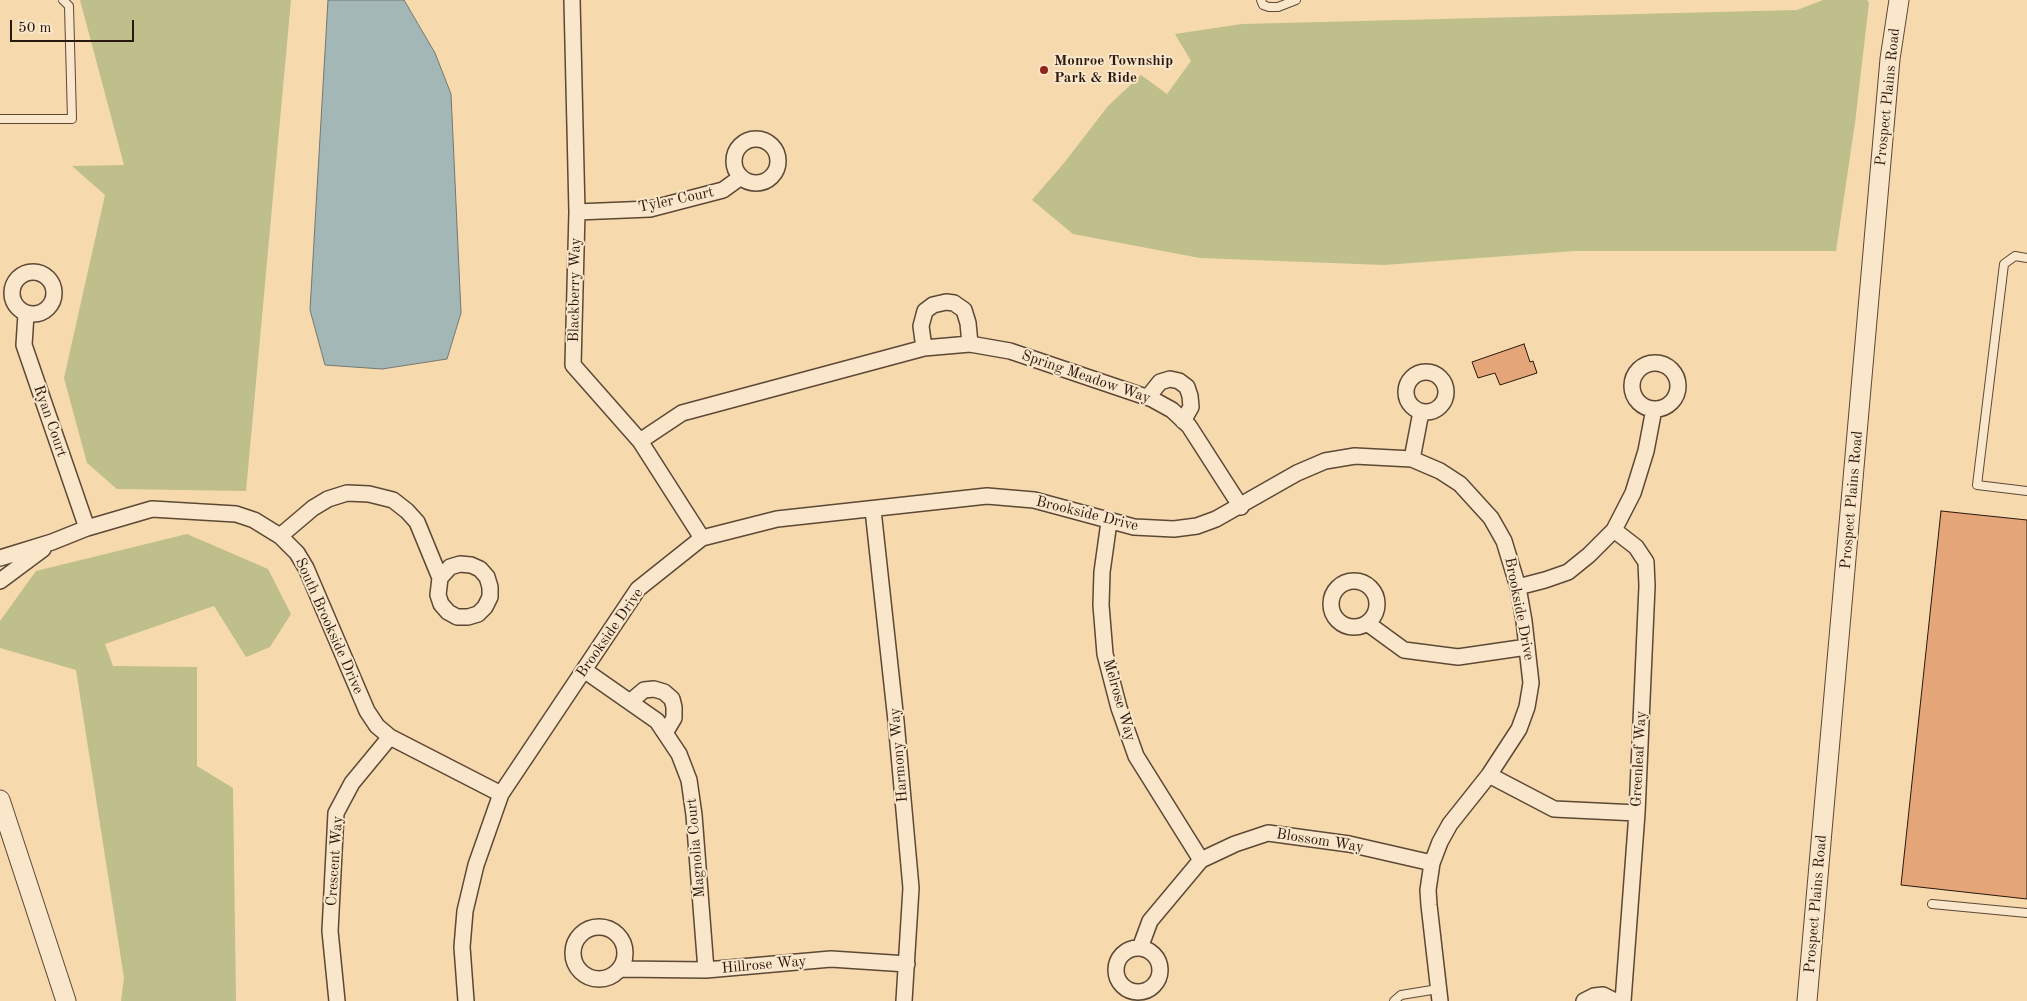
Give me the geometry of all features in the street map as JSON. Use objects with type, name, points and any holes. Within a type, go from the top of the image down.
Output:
[{"type":"street","name":"Blackberry Way","points":[[572,0],[577,212],[573,366],[640,441],[702,538]]},
{"type":"street","name":"Prospect Plains Road","points":[[1807,1001],[1890,60],[1899,0]]},
{"type":"street","name":"Tyler Court","points":[[577,212],[650,209],[723,190],[741,177]]},
{"type":"street","points":[[924,348],[921,326],[925,311],[933,305],[946,302],[954,303],[964,310],[968,323],[970,344]]},
{"type":"street","name":"Ryan Court","points":[[26,314],[24,345],[87,528]]},
{"type":"street","name":"Spring Meadow Way","points":[[640,441],[682,413],[924,348],[970,344],[1010,350],[1148,398],[1172,410],[1189,426],[1241,506]]},
{"type":"street","points":[[1148,398],[1160,382],[1170,379],[1179,381],[1187,387],[1190,396],[1191,407],[1183,421]]},
{"type":"street","points":[[1518,587],[1568,572],[1589,555],[1614,530],[1633,493],[1646,451],[1654,409]]},
{"type":"street","points":[[1412,459],[1421,412]]},
{"type":"street","name":"Brookside Drive","points":[[466,1001],[462,947],[465,910],[476,866],[501,794],[638,589],[702,538],[777,519],[995,497],[1034,500],[1134,527],[1174,529],[1197,526],[1216,519],[1297,473],[1325,461],[1355,456],[1412,459],[1440,471],[1460,484],[1491,518],[1504,541],[1518,587],[1532,683],[1527,707],[1519,729],[1489,775],[1450,824],[1440,842],[1432,863],[1428,905],[1439,995]]},
{"type":"street","points":[[280,536],[328,498],[347,493],[369,494],[392,500],[407,511],[417,522],[440,578]]},
{"type":"street","name":"South Brookside Drive","points":[[0,558],[52,542],[87,528],[152,509],[236,514],[254,520],[280,536],[298,553],[367,711],[377,726],[390,737],[501,794]]},
{"type":"street","name":"Harmony Way","points":[[873,510],[896,721],[911,888],[904,1001]]},
{"type":"street","name":"Melrose Way","points":[[1110,522],[1102,572],[1101,605],[1105,654],[1119,708],[1136,756],[1201,860]]},
{"type":"street","name":"Greenleaf Way","points":[[1614,530],[1636,547],[1646,562],[1647,586],[1637,813],[1623,1001]]},
{"type":"street","name":"South Brookside Drive","points":[[0,581],[52,542]]},
{"type":"street","points":[[1366,623],[1404,650],[1458,657],[1527,647]]},
{"type":"street","name":"Magnolia Court","points":[[584,670],[631,701],[656,721],[679,754],[689,780],[706,970]]},
{"type":"street","points":[[631,701],[644,690],[654,689],[672,699],[674,718],[665,733]]},
{"type":"street","name":"Crescent Way","points":[[337,1001],[330,931],[336,814],[352,783],[390,737]]},
{"type":"street","points":[[1489,775],[1554,809],[1637,813]]},
{"type":"street","points":[[0,800],[66,1001]]},
{"type":"street","name":"Blossom Way","points":[[1140,948],[1150,921],[1201,860],[1235,844],[1268,833],[1349,844],[1432,863]]},
{"type":"street","name":"Hillrose Way","points":[[620,969],[706,970],[831,959],[907,964]]},
{"type":"street","points":[[1584,1001],[1594,996],[1603,995],[1614,1001]]},
{"type":"lane","points":[[0,119],[72,119],[69,6],[63,0]]},
{"type":"lane","points":[[1261,0],[1263,5],[1269,7],[1278,7],[1296,0]]},
{"type":"lane","points":[[2027,258],[2015,256],[2004,264],[1977,485],[2027,491]]},
{"type":"lane","points":[[1932,904],[2027,913]]},
{"type":"lane","points":[[1394,1001],[1401,995],[1439,995]]},
{"type":"green space","points":[[80,0],[291,0],[246,491],[117,489],[87,463],[64,378],[105,195],[72,166],[124,165]]},
{"type":"green space","points":[[1823,0],[1867,0],[1869,3],[1855,123],[1836,251],[1575,251],[1384,265],[1200,258],[1073,234],[1032,200],[1064,163],[1108,106],[1141,75],[1167,94],[1191,61],[1175,34],[1242,24],[1797,10]]},
{"type":"green space","points":[[187,534],[268,569],[291,614],[270,647],[246,657],[214,606],[105,644],[113,666],[197,667],[197,766],[233,788],[236,1001],[121,1001],[124,978],[76,670],[0,648],[0,621],[36,571]]},
{"type":"shaded area","points":[[328,0],[404,0],[435,53],[451,94],[461,313],[447,359],[382,369],[325,365],[310,310]]},
{"type":"building","points":[[1524,344],[1530,362],[1533,361],[1537,373],[1500,385],[1495,373],[1478,378],[1472,362]]},
{"type":"building","points":[[1941,511],[2027,520],[2027,899],[1901,885]]},
{"type":"place","name":"Monroe Township Park & Ride","points":[[1044,70]]}]
